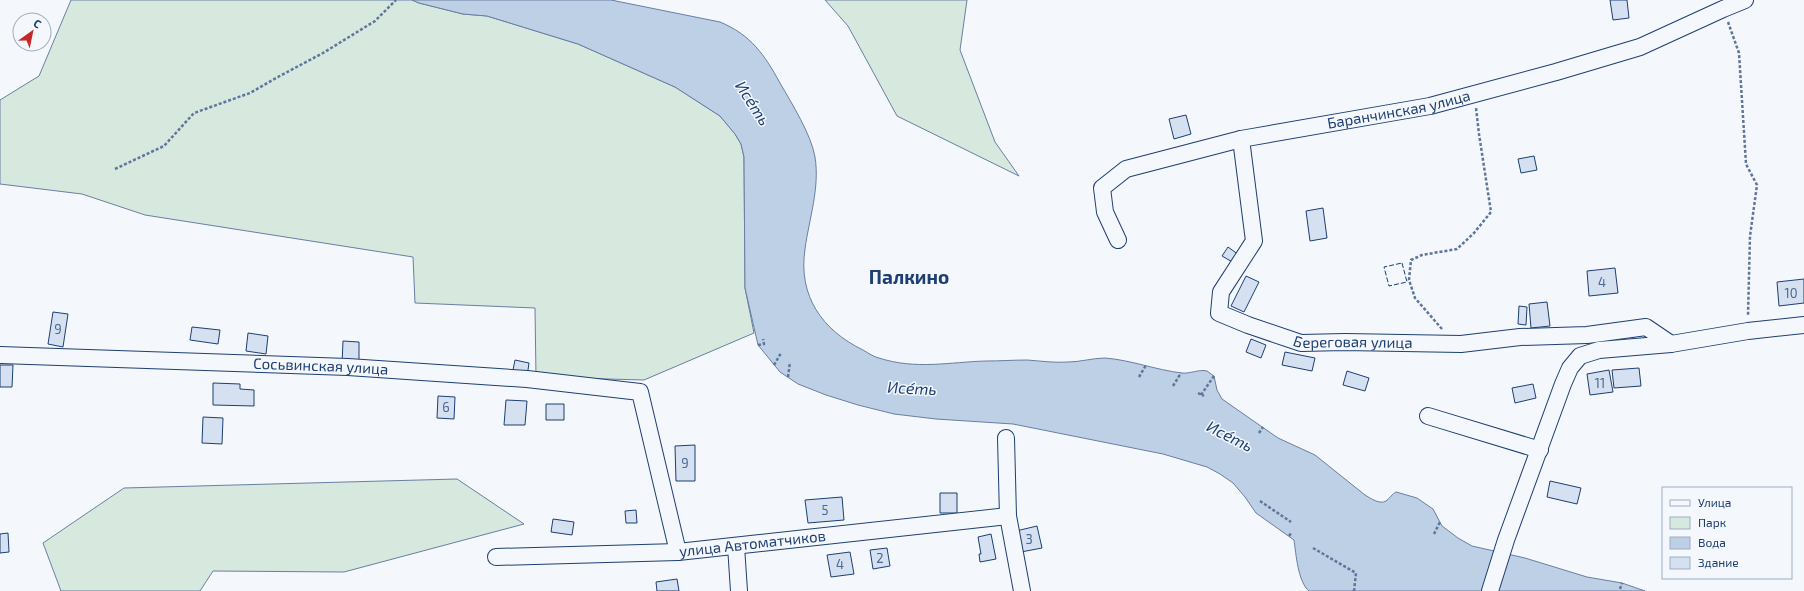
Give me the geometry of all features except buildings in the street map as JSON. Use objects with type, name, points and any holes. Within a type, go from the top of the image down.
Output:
[{"type":"street","name":"Баранчинская улица","points":[[1118,240],[1105,212],[1102,188],[1126,169],[1241,139],[1430,106],[1556,72],[1640,47],[1745,0]]},
{"type":"street","name":"Береговая улица","points":[[1241,139],[1254,241],[1221,292],[1219,313],[1248,325],[1301,343],[1346,342],[1461,344],[1520,337],[1587,335],[1646,327],[1671,344]]},
{"type":"street","points":[[1490,591],[1506,540],[1565,379],[1570,368],[1580,356],[1599,350],[1671,344],[1748,330],[1804,325]]},
{"type":"street","name":"Сосьвинская улица","points":[[0,356],[348,367],[527,379],[640,392],[678,552]]},
{"type":"street","points":[[1428,416],[1540,450]]},
{"type":"street","points":[[1006,438],[1008,516],[1022,591]]},
{"type":"street","name":"улица Автоматчиков","points":[[496,558],[678,552],[1008,516]]},
{"type":"street","points":[[736,546],[739,591]]},
{"type":"path","points":[[115,169],[164,146],[194,113],[250,93],[323,53],[375,21],[396,0]]},
{"type":"path","points":[[1722,9],[1739,53],[1746,164],[1757,185],[1750,236],[1748,330]]},
{"type":"path","points":[[1461,344],[1446,333],[1415,298],[1409,280],[1411,260],[1422,255],[1457,249],[1474,233],[1492,212],[1478,134],[1475,94]]},
{"type":"path","points":[[758,345],[764,344],[763,339]]},
{"type":"path","points":[[774,365],[781,353]]},
{"type":"path","points":[[788,377],[790,362]]},
{"type":"path","points":[[1140,377],[1146,365]]},
{"type":"path","points":[[1173,386],[1181,372]]},
{"type":"path","points":[[1201,395],[1214,376]]},
{"type":"path","points":[[1259,433],[1263,427]]},
{"type":"path","points":[[1260,501],[1291,522]]},
{"type":"path","points":[[1434,534],[1440,522]]},
{"type":"path","points":[[1289,536],[1292,532]]},
{"type":"path","points":[[1312,548],[1356,573],[1354,591]]},
{"type":"path","points":[[1620,589],[1622,583]]},
{"type":"green space","points":[[71,0],[412,0],[463,14],[487,16],[578,44],[675,87],[720,116],[735,134],[741,144],[744,157],[745,288],[754,333],[644,380],[536,377],[535,308],[415,303],[413,257],[145,215],[82,194],[0,184],[0,100],[39,76],[49,52],[52,52],[52,45]]},
{"type":"green space","points":[[825,0],[967,0],[960,50],[995,142],[1019,176],[897,116],[848,26]]},
{"type":"green space","points":[[457,479],[524,524],[344,572],[213,571],[200,591],[61,591],[43,543],[124,488]]},
{"type":"water","name":"Исе́ть","points":[[412,0],[611,0],[720,22],[731,27],[748,39],[756,46],[768,63],[790,100],[813,148],[816,180],[805,249],[804,266],[805,282],[809,296],[816,310],[825,322],[848,342],[873,356],[906,364],[1022,360],[1063,362],[1105,358],[1182,373],[1207,371],[1214,376],[1217,390],[1222,399],[1278,438],[1315,455],[1372,499],[1378,502],[1384,502],[1396,492],[1417,498],[1433,509],[1442,526],[1472,546],[1525,558],[1587,577],[1622,583],[1645,591],[1309,591],[1305,587],[1300,575],[1294,540],[1256,513],[1233,483],[1207,467],[1163,454],[1013,424],[936,419],[894,414],[826,395],[798,384],[780,372],[758,345],[745,288],[744,157],[741,144],[720,116],[675,87],[578,44],[487,16],[463,14]]},
{"type":"fence","points":[[1402,263],[1407,282],[1389,286],[1384,267],[1402,263]]},
{"type":"district","name":"Палкино","points":[[909,277]]}]
